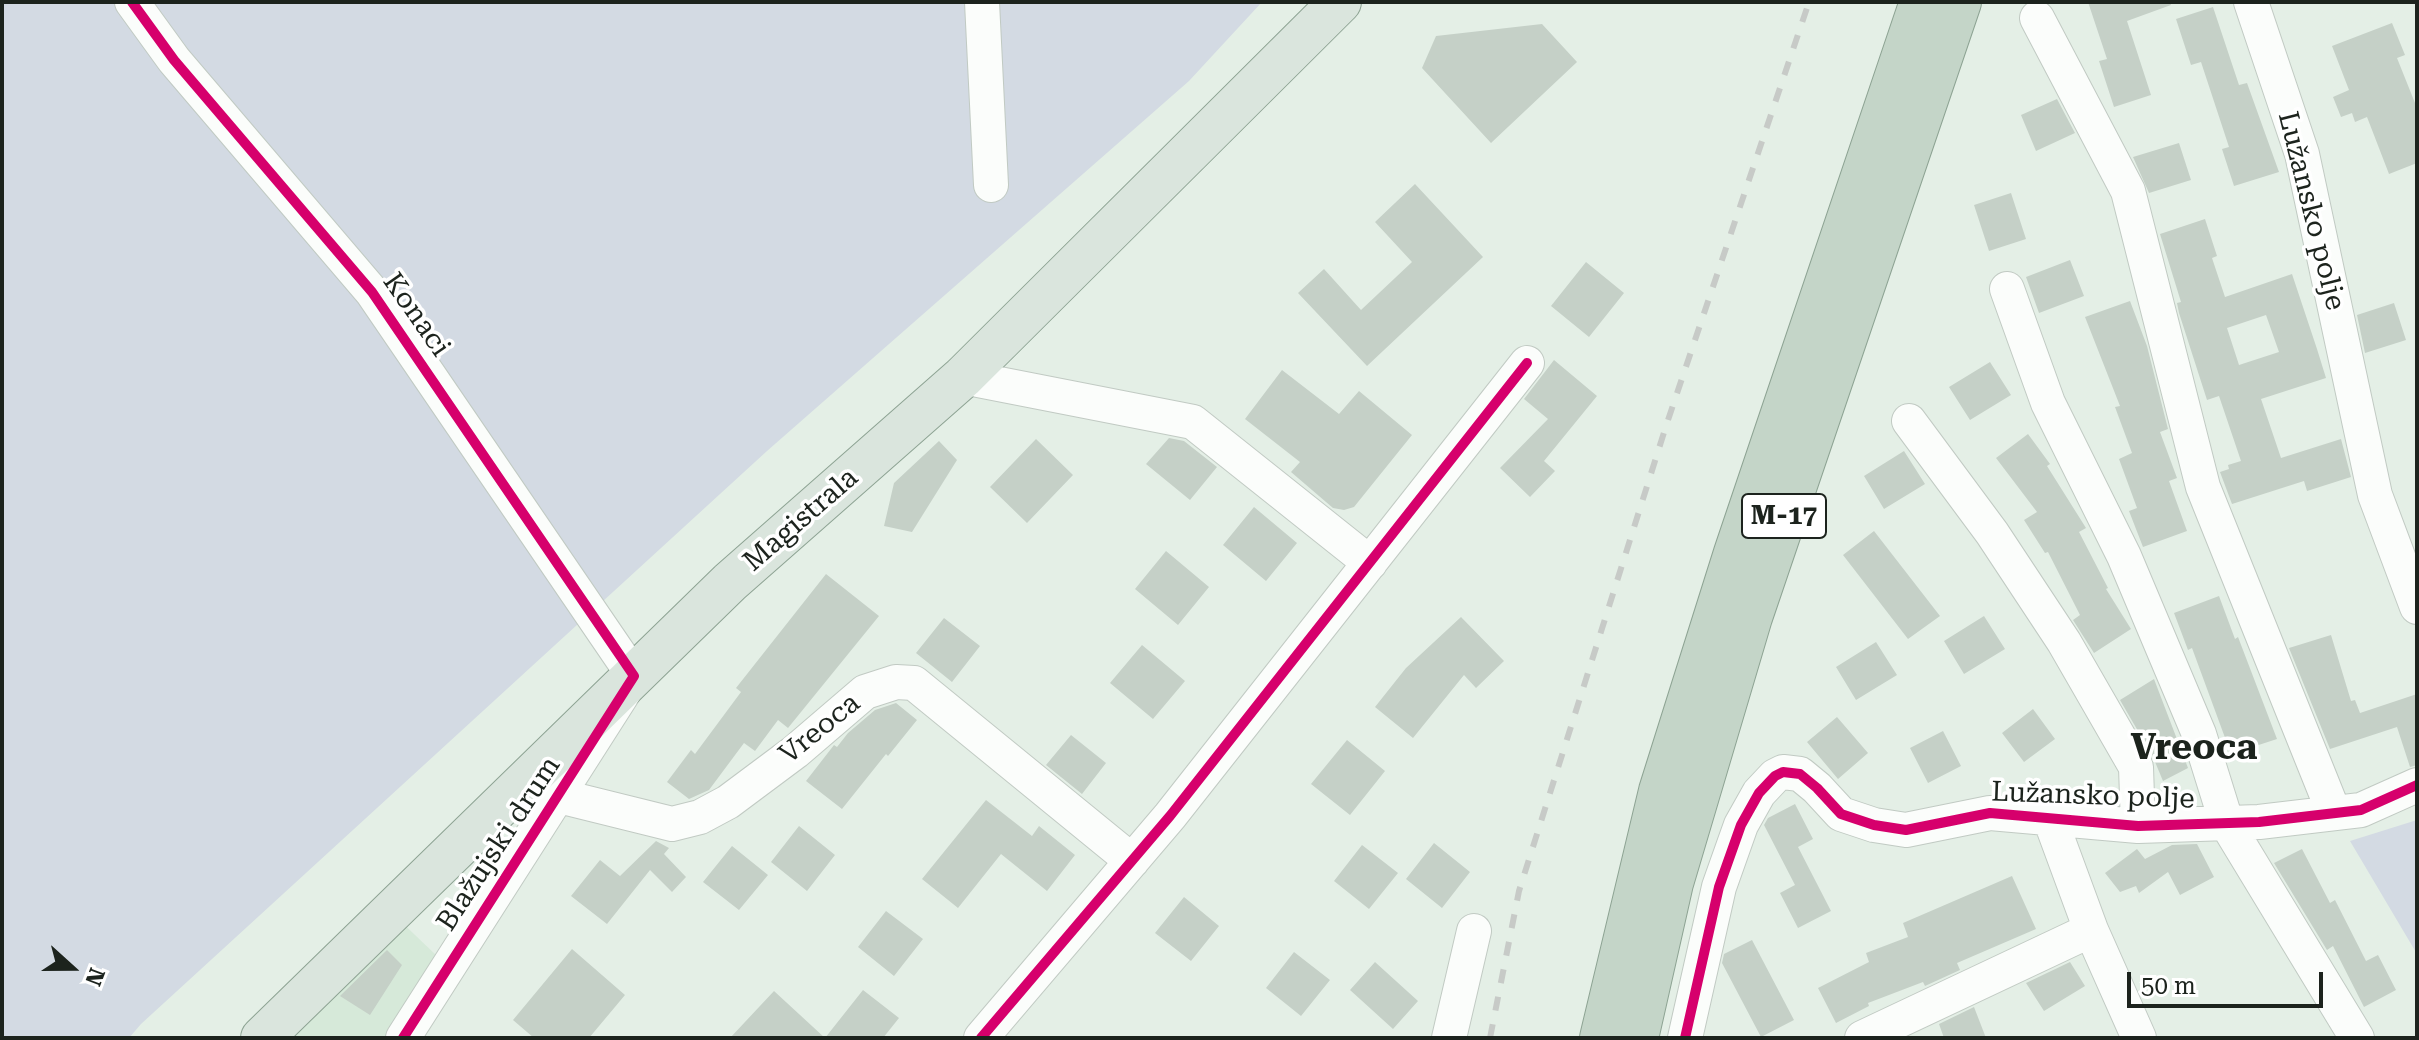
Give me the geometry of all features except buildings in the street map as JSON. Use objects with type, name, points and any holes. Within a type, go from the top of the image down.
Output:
[{"type":"highway","name":"M-17","points":[[1602,1038],[1661,791],[1736,553],[1922,2]]},
{"type":"highway","name":"M-17","points":[[1636,1038],[1671,883],[1750,617],[1959,2]]},
{"type":"main road","name":"Magistrala","points":[[262,1038],[730,582],[963,377],[1329,13]]},
{"type":"street","name":"Konaci","points":[[132,2],[174,60],[372,292],[634,676]]},
{"type":"street","points":[[982,2],[991,185]]},
{"type":"street","name":"Lužansko polje","points":[[2251,2],[2302,154],[2375,495],[2417,607]]},
{"type":"street","points":[[2037,18],[2128,191],[2203,487],[2334,813]]},
{"type":"street","name":"Lužansko polje","points":[[2007,289],[2048,403],[2124,556],[2199,734],[2227,824],[2357,1038]]},
{"type":"street","points":[[981,1038],[1132,861],[1527,363]]},
{"type":"street","points":[[963,377],[1193,422],[1370,563]]},
{"type":"street","name":"Lužansko polje","points":[[1909,421],[1992,533],[2064,642],[2136,767],[2138,826]]},
{"type":"street","name":"Blažujski drum","points":[[403,1038],[634,676]]},
{"type":"street","name":"Vreoca","points":[[559,796],[672,824],[700,817],[728,802],[795,752],[865,692],[896,682],[914,683],[1132,861]]},
{"type":"street","name":"Lužansko polje","points":[[1685,1038],[1719,887],[1741,825],[1759,793],[1783,772],[1800,774],[1841,814],[1874,825],[1906,830],[1990,813],[2138,826],[2227,824],[2361,810],[2417,785]]},
{"type":"street","name":"Lužansko polje","points":[[2049,816],[2091,930],[2139,1038]]},
{"type":"street","points":[[1862,1038],[2091,930]]},
{"type":"street","points":[[1449,1038],[1474,931]]},
{"type":"shaded area","points":[[2,2],[1262,2],[1189,81],[767,451],[129,1038],[2,1038]]},
{"type":"shaded area","points":[[2417,820],[2417,954],[2350,841]]},
{"type":"shaded area","points":[[391,912],[438,957],[386,1038],[262,1038]]},
{"type":"railway","points":[[1490,1038],[1519,891],[1667,423],[1809,2]]},
{"type":"cycle path","points":[[132,2],[174,60],[372,292],[634,676],[403,1038]]},
{"type":"cycle path","points":[[981,1038],[1170,816],[1527,363]]},
{"type":"cycle path","points":[[1685,1038],[1719,887],[1741,825],[1759,793],[1783,772],[1800,774],[1841,814],[1874,825],[1906,830],[1990,813],[2138,826],[2259,822],[2361,810],[2417,785]]},
{"type":"district","name":"Vreoca","points":[[2194,748]]}]
